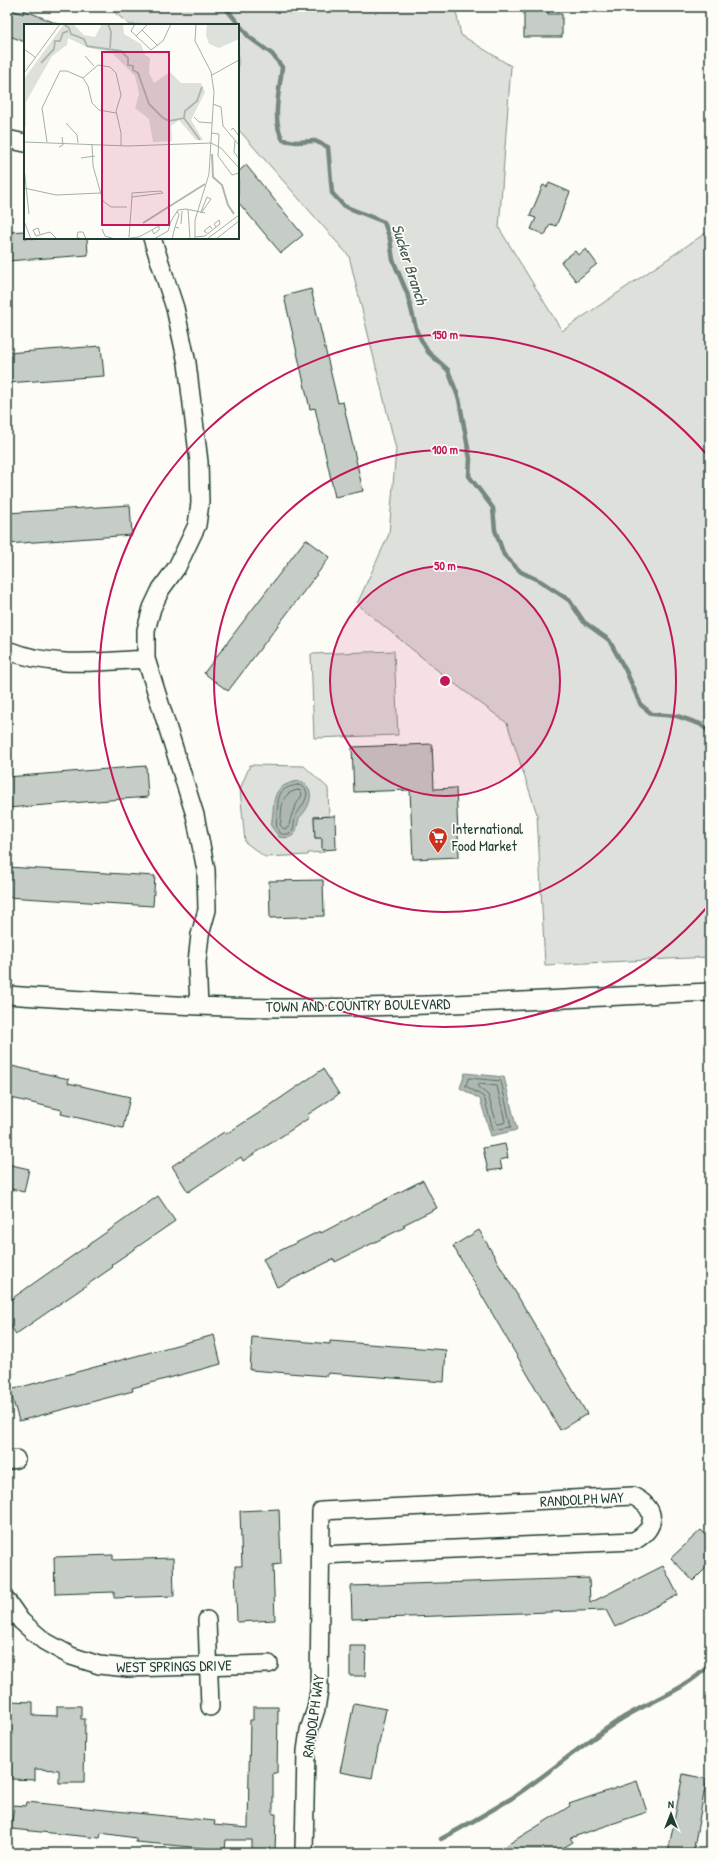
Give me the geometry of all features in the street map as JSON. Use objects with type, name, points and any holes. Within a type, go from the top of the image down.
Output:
[{"type":"street","points":[[7,139],[24,143]]},
{"type":"street","points":[[152,239],[175,308],[187,363],[199,462],[200,503],[197,525],[177,567],[161,589],[152,608],[146,630],[146,659],[195,815],[206,870],[206,910],[200,935],[197,962],[199,1006]]},
{"type":"street","points":[[7,650],[23,657],[56,663],[86,663],[146,659]]},
{"type":"street","name":"TOWN AND COUNTRY BOULEVARD","points":[[7,995],[199,1006],[280,1008],[381,1006],[710,992]]},
{"type":"street","name":"RANDOLPH WAY","points":[[304,1853],[306,1751],[309,1730],[316,1709],[319,1691],[321,1511],[633,1496],[644,1502],[650,1510],[652,1519],[649,1528],[644,1535],[634,1541],[321,1555]]},
{"type":"street","name":"WEST SPRINGS DRIVE","points":[[7,1601],[21,1621],[44,1641],[71,1656],[98,1665],[128,1668],[269,1664]]},
{"type":"street","points":[[207,1620],[210,1707]]},
{"type":"shaded area","points":[[108,7],[455,7],[461,35],[511,66],[499,228],[562,331],[710,230],[710,957],[545,965],[537,814],[507,723],[447,678],[357,604],[389,534],[396,449],[349,256],[239,130],[239,24],[129,24]]},
{"type":"shaded area","points":[[394,651],[398,735],[314,738],[311,654]]},
{"type":"shaded area","points":[[250,765],[304,766],[328,788],[329,816],[314,817],[315,838],[322,838],[324,852],[308,853],[308,855],[265,857],[245,842],[240,789]]},
{"type":"water","points":[[299,781],[305,784],[310,792],[309,803],[299,818],[294,834],[285,838],[279,837],[271,826],[275,796],[282,787],[289,783]]},
{"type":"water","points":[[465,1073],[504,1077],[517,1130],[491,1136],[480,1099],[460,1088]]},
{"type":"building","points":[[524,7],[548,7],[548,14],[562,14],[562,37],[524,37]]},
{"type":"building","points":[[7,8],[23,14],[24,10],[58,24],[24,24],[24,42],[7,35]]},
{"type":"building","points":[[246,165],[303,235],[281,253],[239,203],[239,171]]},
{"type":"building","points":[[549,183],[570,192],[556,226],[550,224],[545,235],[531,229],[536,218],[530,216],[543,185],[547,187]]},
{"type":"building","points":[[24,231],[24,239],[87,239],[88,255],[7,261],[7,232]]},
{"type":"building","points":[[586,249],[597,264],[576,281],[561,262],[575,251],[578,255]]},
{"type":"building","points":[[311,289],[338,403],[343,402],[363,491],[335,497],[315,408],[310,409],[284,296]]},
{"type":"building","points":[[101,346],[104,376],[7,383],[7,353]]},
{"type":"building","points":[[130,505],[132,535],[7,544],[7,513]]},
{"type":"building","points":[[306,539],[330,557],[228,691],[204,673]]},
{"type":"building","points":[[432,744],[434,789],[456,788],[459,857],[413,859],[410,790],[354,792],[352,747]]},
{"type":"building","points":[[146,766],[148,797],[7,808],[7,777]]},
{"type":"building","points":[[335,816],[336,849],[322,850],[322,838],[315,838],[314,817]]},
{"type":"building","points":[[7,867],[155,876],[153,906],[7,897]]},
{"type":"building","points":[[323,880],[324,916],[270,918],[269,881]]},
{"type":"building","points":[[7,1065],[69,1079],[68,1083],[130,1097],[123,1128],[61,1114],[62,1110],[7,1097]]},
{"type":"building","points":[[323,1069],[339,1094],[307,1115],[309,1118],[276,1140],[243,1161],[241,1157],[188,1192],[172,1166],[224,1132],[226,1134],[259,1113]]},
{"type":"building","points":[[505,1144],[508,1158],[500,1160],[502,1169],[488,1171],[483,1148]]},
{"type":"building","points":[[7,1164],[29,1169],[24,1192],[7,1188]]},
{"type":"building","points":[[423,1180],[437,1208],[403,1225],[405,1227],[335,1262],[334,1259],[277,1287],[263,1259],[320,1231],[321,1233]]},
{"type":"building","points":[[158,1196],[175,1221],[111,1265],[113,1267],[16,1334],[7,1321],[7,1302]]},
{"type":"building","points":[[479,1230],[587,1414],[560,1430],[453,1246]]},
{"type":"building","points":[[214,1335],[221,1364],[132,1388],[133,1391],[19,1421],[10,1390]]},
{"type":"building","points":[[252,1337],[330,1344],[330,1341],[446,1350],[444,1382],[328,1373],[327,1376],[250,1370]]},
{"type":"building","points":[[279,1509],[281,1564],[273,1565],[275,1620],[237,1622],[235,1566],[242,1566],[240,1511]]},
{"type":"building","points":[[701,1530],[710,1539],[710,1564],[693,1581],[671,1558]]},
{"type":"building","points":[[113,1555],[113,1560],[173,1558],[174,1596],[114,1598],[114,1592],[55,1594],[54,1557]]},
{"type":"building","points":[[663,1566],[678,1595],[615,1627],[606,1610],[352,1619],[351,1586],[589,1578],[590,1603]]},
{"type":"building","points":[[350,1646],[366,1646],[365,1676],[350,1676]]},
{"type":"building","points":[[9,1701],[33,1702],[33,1715],[57,1716],[57,1706],[81,1706],[81,1719],[85,1719],[84,1783],[59,1783],[59,1770],[35,1769],[35,1780],[11,1779],[11,1766],[8,1766]]},
{"type":"building","points":[[354,1703],[386,1709],[372,1778],[340,1772]]},
{"type":"building","points":[[253,1707],[278,1707],[277,1773],[273,1773],[273,1814],[276,1814],[275,1853],[252,1853],[252,1840],[226,1840],[225,1850],[136,1842],[136,1838],[101,1833],[100,1838],[11,1829],[14,1805],[26,1806],[27,1802],[215,1821],[214,1825],[248,1828],[250,1720],[253,1720]]},
{"type":"building","points":[[683,1774],[707,1779],[693,1853],[668,1853]]},
{"type":"building","points":[[637,1781],[647,1812],[570,1838],[573,1842],[555,1853],[494,1853],[570,1806],[569,1804]]},
{"type":"waterway","name":"Sucker Branch","points":[[225,7],[239,24]]},
{"type":"waterway","name":"Sucker Branch","points":[[239,24],[249,37],[272,54],[282,67],[277,114],[279,132],[283,140],[296,142],[315,141],[328,147],[332,193],[344,206],[384,222],[390,239],[393,260],[407,293],[417,332],[428,352],[448,370],[459,399],[470,459],[469,476],[493,508],[495,530],[504,555],[521,572],[540,581],[569,600],[584,622],[609,640],[626,671],[641,705],[652,714],[677,716],[700,724],[710,732]]},
{"type":"waterway","points":[[441,1839],[512,1798],[604,1730],[689,1682],[710,1664]]},
{"type":"place","name":"International Food Market","points":[[438,854]]}]
